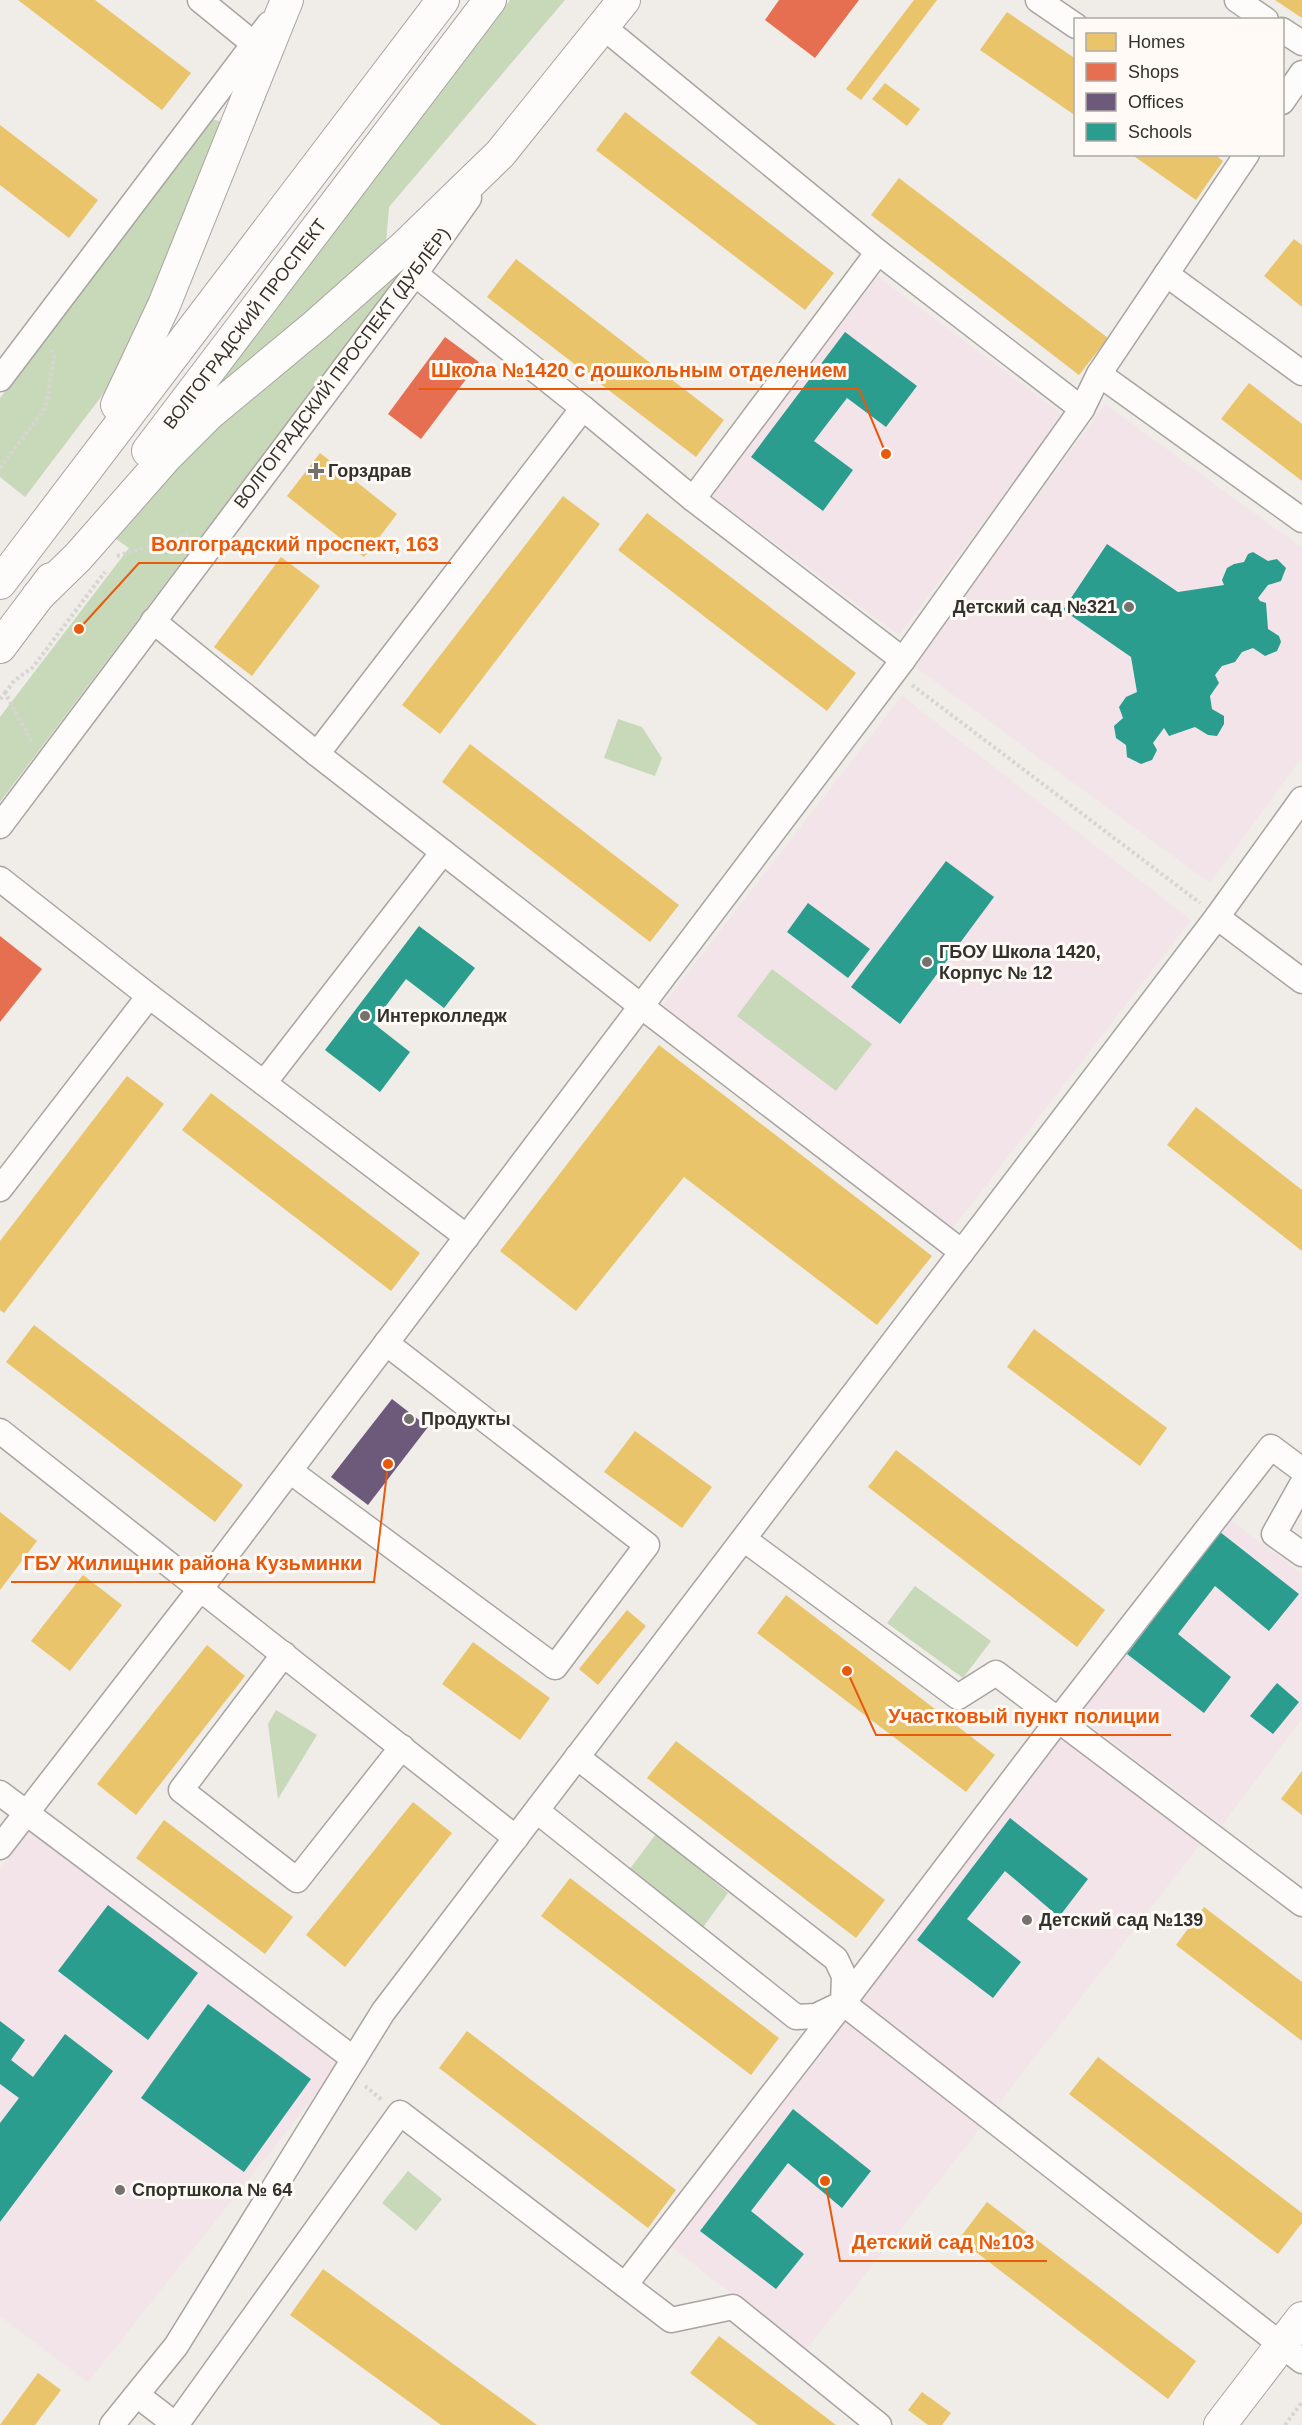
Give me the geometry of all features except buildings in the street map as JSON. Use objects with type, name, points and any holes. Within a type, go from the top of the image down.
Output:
[{"type":"main road","points":[[56,509],[95,444],[143,354],[287,0]]},
{"type":"main road","name":"ВОЛГОГРАДСКИЙ ПРОСПЕКТ","points":[[0,583],[443,0]]},
{"type":"main road","name":"ВОЛГОГРАДСКИЙ ПРОСПЕКТ","points":[[0,647],[490,0]]},
{"type":"main road","name":"ВОЛГОГРАДСКИЙ ПРОСПЕКТ (ДУБЛЁР)","points":[[500,154],[624,0]]},
{"type":"main road","points":[[38,596],[78,557],[166,457],[209,414],[387,263],[500,154]]},
{"type":"main road","points":[[1220,2425],[1292,2353],[1302,2318]]},
{"type":"street","points":[[200,0],[254,44]]},
{"type":"street","points":[[0,379],[287,0]]},
{"type":"street","points":[[1038,0],[1074,25]]},
{"type":"street","points":[[1237,0],[1263,18]]},
{"type":"street","points":[[602,26],[878,252],[1082,409]]},
{"type":"street","points":[[1284,31],[1302,43]]},
{"type":"street","points":[[1284,99],[1302,73]]},
{"type":"street","name":"ВОЛГОГРАДСКИЙ ПРОСПЕКТ (ДУБЛЁР)","points":[[0,826],[415,274],[500,154]]},
{"type":"street","points":[[0,1847],[201,1588],[899,666],[1082,409],[1099,374],[1246,156]]},
{"type":"street","points":[[693,499],[878,252]]},
{"type":"street","points":[[415,274],[899,666]]},
{"type":"street","points":[[1166,274],[1302,374]]},
{"type":"street","points":[[1099,374],[1302,520]]},
{"type":"street","points":[[317,754],[583,408]]},
{"type":"street","points":[[153,621],[317,754],[962,1252]]},
{"type":"street","points":[[112,2425],[176,2346],[383,2012],[745,1540],[1217,917],[1302,799]]},
{"type":"street","points":[[264,1083],[444,852]]},
{"type":"street","points":[[0,879],[149,996],[467,1237]]},
{"type":"street","points":[[1217,917],[1302,981]]},
{"type":"street","points":[[0,1189],[149,996]]},
{"type":"street","points":[[290,1471],[555,1667],[648,1545],[387,1343]]},
{"type":"street","points":[[0,1431],[516,1838]]},
{"type":"street","points":[[625,2285],[1059,1719],[1271,1447],[1302,1470]]},
{"type":"street","points":[[1302,1484],[1274,1534],[1302,1554]]},
{"type":"street","points":[[745,1540],[958,1697],[996,1673],[1302,1904]]},
{"type":"street","points":[[284,1654],[182,1790],[297,1880],[402,1747]]},
{"type":"street","points":[[577,1757],[836,1959],[844,1976],[843,2003]]},
{"type":"street","points":[[0,1793],[350,2065]]},
{"type":"street","points":[[537,1811],[796,2016],[816,2016],[843,2003]]},
{"type":"street","points":[[843,2003],[1292,2353]]},
{"type":"street","points":[[137,2395],[176,2425],[400,2113],[671,2320],[733,2307],[879,2425]]},
{"type":"path","points":[[0,468],[46,407],[54,357],[40,326]]},
{"type":"path","points":[[0,699],[14,681],[33,668],[117,555],[191,534],[198,539]]},
{"type":"path","points":[[899,666],[1217,917]]},
{"type":"path","points":[[4,693],[37,750]]},
{"type":"path","points":[[350,2065],[400,2113]]},
{"type":"path","points":[[1285,2425],[1302,2402]]},
{"type":"shaded area","points":[[873,273],[1063,415],[899,635],[709,494]]},
{"type":"shaded area","name":"Детский сад №321","points":[[1105,404],[1302,548],[1302,757],[1210,883],[914,666]]},
{"type":"shaded area","name":"ГБОУ Школа 1420, Корпус № 12","points":[[902,696],[1191,920],[952,1229],[663,1005]]},
{"type":"shaded area","points":[[1225,1516],[1302,1574],[1302,1719],[1222,1825],[1076,1714]]},
{"type":"shaded area","name":"Детский сад №139","points":[[1062,1729],[1204,1839],[992,2112],[851,2002]]},
{"type":"shaded area","name":"Спортшкола № 64","points":[[29,1830],[339,2065],[88,2382],[0,2316],[0,1869]]},
{"type":"shaded area","points":[[844,2011],[985,2122],[805,2351],[664,2241]]},
{"type":"green space","points":[[510,0],[565,0],[389,207],[386,243],[365,272],[216,391],[209,386]]},
{"type":"green space","points":[[211,119],[227,123],[126,364],[25,497],[0,477],[0,398]]},
{"type":"green space","points":[[410,260],[0,802],[0,717],[129,548],[116,539],[190,442]]},
{"type":"green space","points":[[618,719],[642,727],[662,758],[655,776],[604,758]]},
{"type":"green space","points":[[772,969],[872,1044],[836,1091],[737,1016]]},
{"type":"green space","points":[[915,1586],[991,1641],[963,1678],[887,1623]]},
{"type":"green space","points":[[276,1710],[317,1735],[278,1799],[268,1724]]},
{"type":"green space","points":[[656,1834],[728,1893],[701,1930],[629,1870]]},
{"type":"green space","points":[[408,2171],[442,2199],[416,2231],[382,2203]]},
{"type":"place","name":"Школа №1420 с дошкольным отделением","points":[[886,454]]},
{"type":"place","name":"Горздрав","points":[[316,471]]},
{"type":"place","name":"Детский сад №321","points":[[1129,607]]},
{"type":"place","name":"Волгоградский проспект, 163","points":[[79,629]]},
{"type":"place","name":"ГБОУ Школа 1420, Корпус № 12","points":[[927,962]]},
{"type":"place","name":"Интерколледж","points":[[365,1016]]},
{"type":"place","name":"Продукты","points":[[409,1419]]},
{"type":"place","name":"ГБУ Жилищник района Кузьминки","points":[[388,1464]]},
{"type":"place","name":"Участковый пункт полиции","points":[[847,1671]]},
{"type":"place","name":"Детский сад №139","points":[[1027,1920]]},
{"type":"place","name":"Детский сад №103","points":[[825,2181]]},
{"type":"place","name":"Спортшкола № 64","points":[[120,2190]]}]
